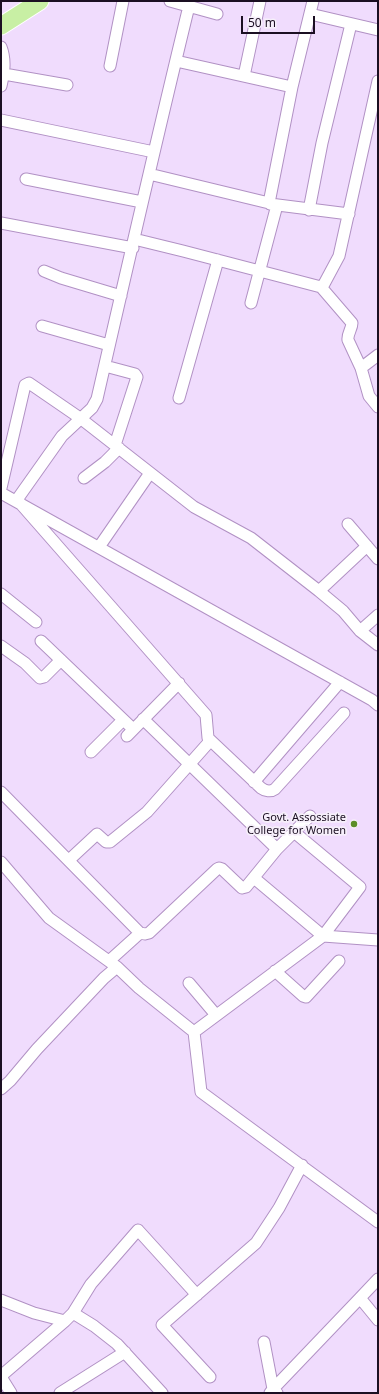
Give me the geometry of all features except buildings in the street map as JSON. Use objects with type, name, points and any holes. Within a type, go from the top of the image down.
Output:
[{"type":"main road","points":[[1,26],[40,1]]},
{"type":"street","points":[[110,66],[123,1]]},
{"type":"street","points":[[170,1],[218,14]]},
{"type":"street","points":[[244,76],[260,1]]},
{"type":"street","points":[[251,303],[260,270],[273,204],[292,87],[313,1]]},
{"type":"street","points":[[18,502],[59,439],[92,408],[98,399],[109,345],[134,244],[142,202],[189,6]]},
{"type":"street","points":[[310,14],[378,30]]},
{"type":"street","points":[[309,210],[322,143],[350,24]]},
{"type":"street","points":[[1,47],[4,57],[4,74],[1,86]]},
{"type":"street","points":[[176,60],[292,87]]},
{"type":"street","points":[[4,74],[67,85]]},
{"type":"street","points":[[321,287],[339,256],[378,81]]},
{"type":"street","points":[[1,120],[154,152]]},
{"type":"street","points":[[149,174],[273,204],[348,214]]},
{"type":"street","points":[[26,179],[142,202]]},
{"type":"street","points":[[1,223],[134,244],[218,260],[321,287],[352,323],[348,340],[361,368],[369,396],[378,407]]},
{"type":"street","points":[[179,398],[218,260]]},
{"type":"street","points":[[44,271],[61,278],[121,296]]},
{"type":"street","points":[[42,326],[109,345]]},
{"type":"street","points":[[361,368],[378,355]]},
{"type":"street","points":[[84,478],[105,462],[117,447],[137,377],[135,374],[105,366]]},
{"type":"street","points":[[1,488],[25,384],[29,382],[80,418],[194,507],[251,538],[343,611],[360,630],[378,645]]},
{"type":"street","points":[[100,547],[150,473]]},
{"type":"street","points":[[1,492],[340,682],[376,699]]},
{"type":"street","points":[[18,502],[206,714],[207,736],[210,741],[264,790],[271,791],[275,789],[344,713]]},
{"type":"street","points":[[348,524],[378,559]]},
{"type":"street","points":[[319,591],[367,546]]},
{"type":"street","points":[[1,594],[36,622]]},
{"type":"street","points":[[360,630],[378,615]]},
{"type":"street","points":[[41,641],[123,720],[130,733],[179,683]]},
{"type":"street","points":[[1,646],[25,664],[40,678],[44,677],[61,660]]},
{"type":"street","points":[[254,782],[340,682]]},
{"type":"street","points":[[143,719],[277,849]]},
{"type":"street","points":[[91,752],[123,720]]},
{"type":"street","points":[[69,860],[97,834],[108,843],[147,812],[210,741]]},
{"type":"street","points":[[1,792],[140,933],[145,934],[149,933],[219,868],[222,869],[242,888],[244,888],[277,849],[310,816]]},
{"type":"street","points":[[194,1032],[322,936],[360,887],[294,832]]},
{"type":"street","points":[[1,862],[49,918],[113,964],[139,988],[194,1032],[201,1092],[378,1222]]},
{"type":"street","points":[[254,878],[322,936],[378,940]]},
{"type":"street","points":[[1,1089],[104,978],[113,964],[140,933]]},
{"type":"street","points":[[275,971],[306,997],[339,961]]},
{"type":"street","points":[[189,983],[216,1015]]},
{"type":"street","points":[[210,1377],[162,1324],[256,1243],[279,1208],[302,1166]]},
{"type":"street","points":[[11,1393],[1,1376],[73,1313],[91,1284],[138,1230],[197,1295]]},
{"type":"street","points":[[274,1392],[378,1279]]},
{"type":"street","points":[[360,1298],[378,1320]]},
{"type":"street","points":[[1,1300],[34,1313],[65,1321]]},
{"type":"street","points":[[73,1313],[94,1326],[125,1352],[157,1392]]},
{"type":"street","points":[[264,1342],[274,1392]]},
{"type":"street","points":[[60,1393],[125,1352]]},
{"type":"place","name":"Govt. Assossiate College for Women","points":[[354,824]]}]
